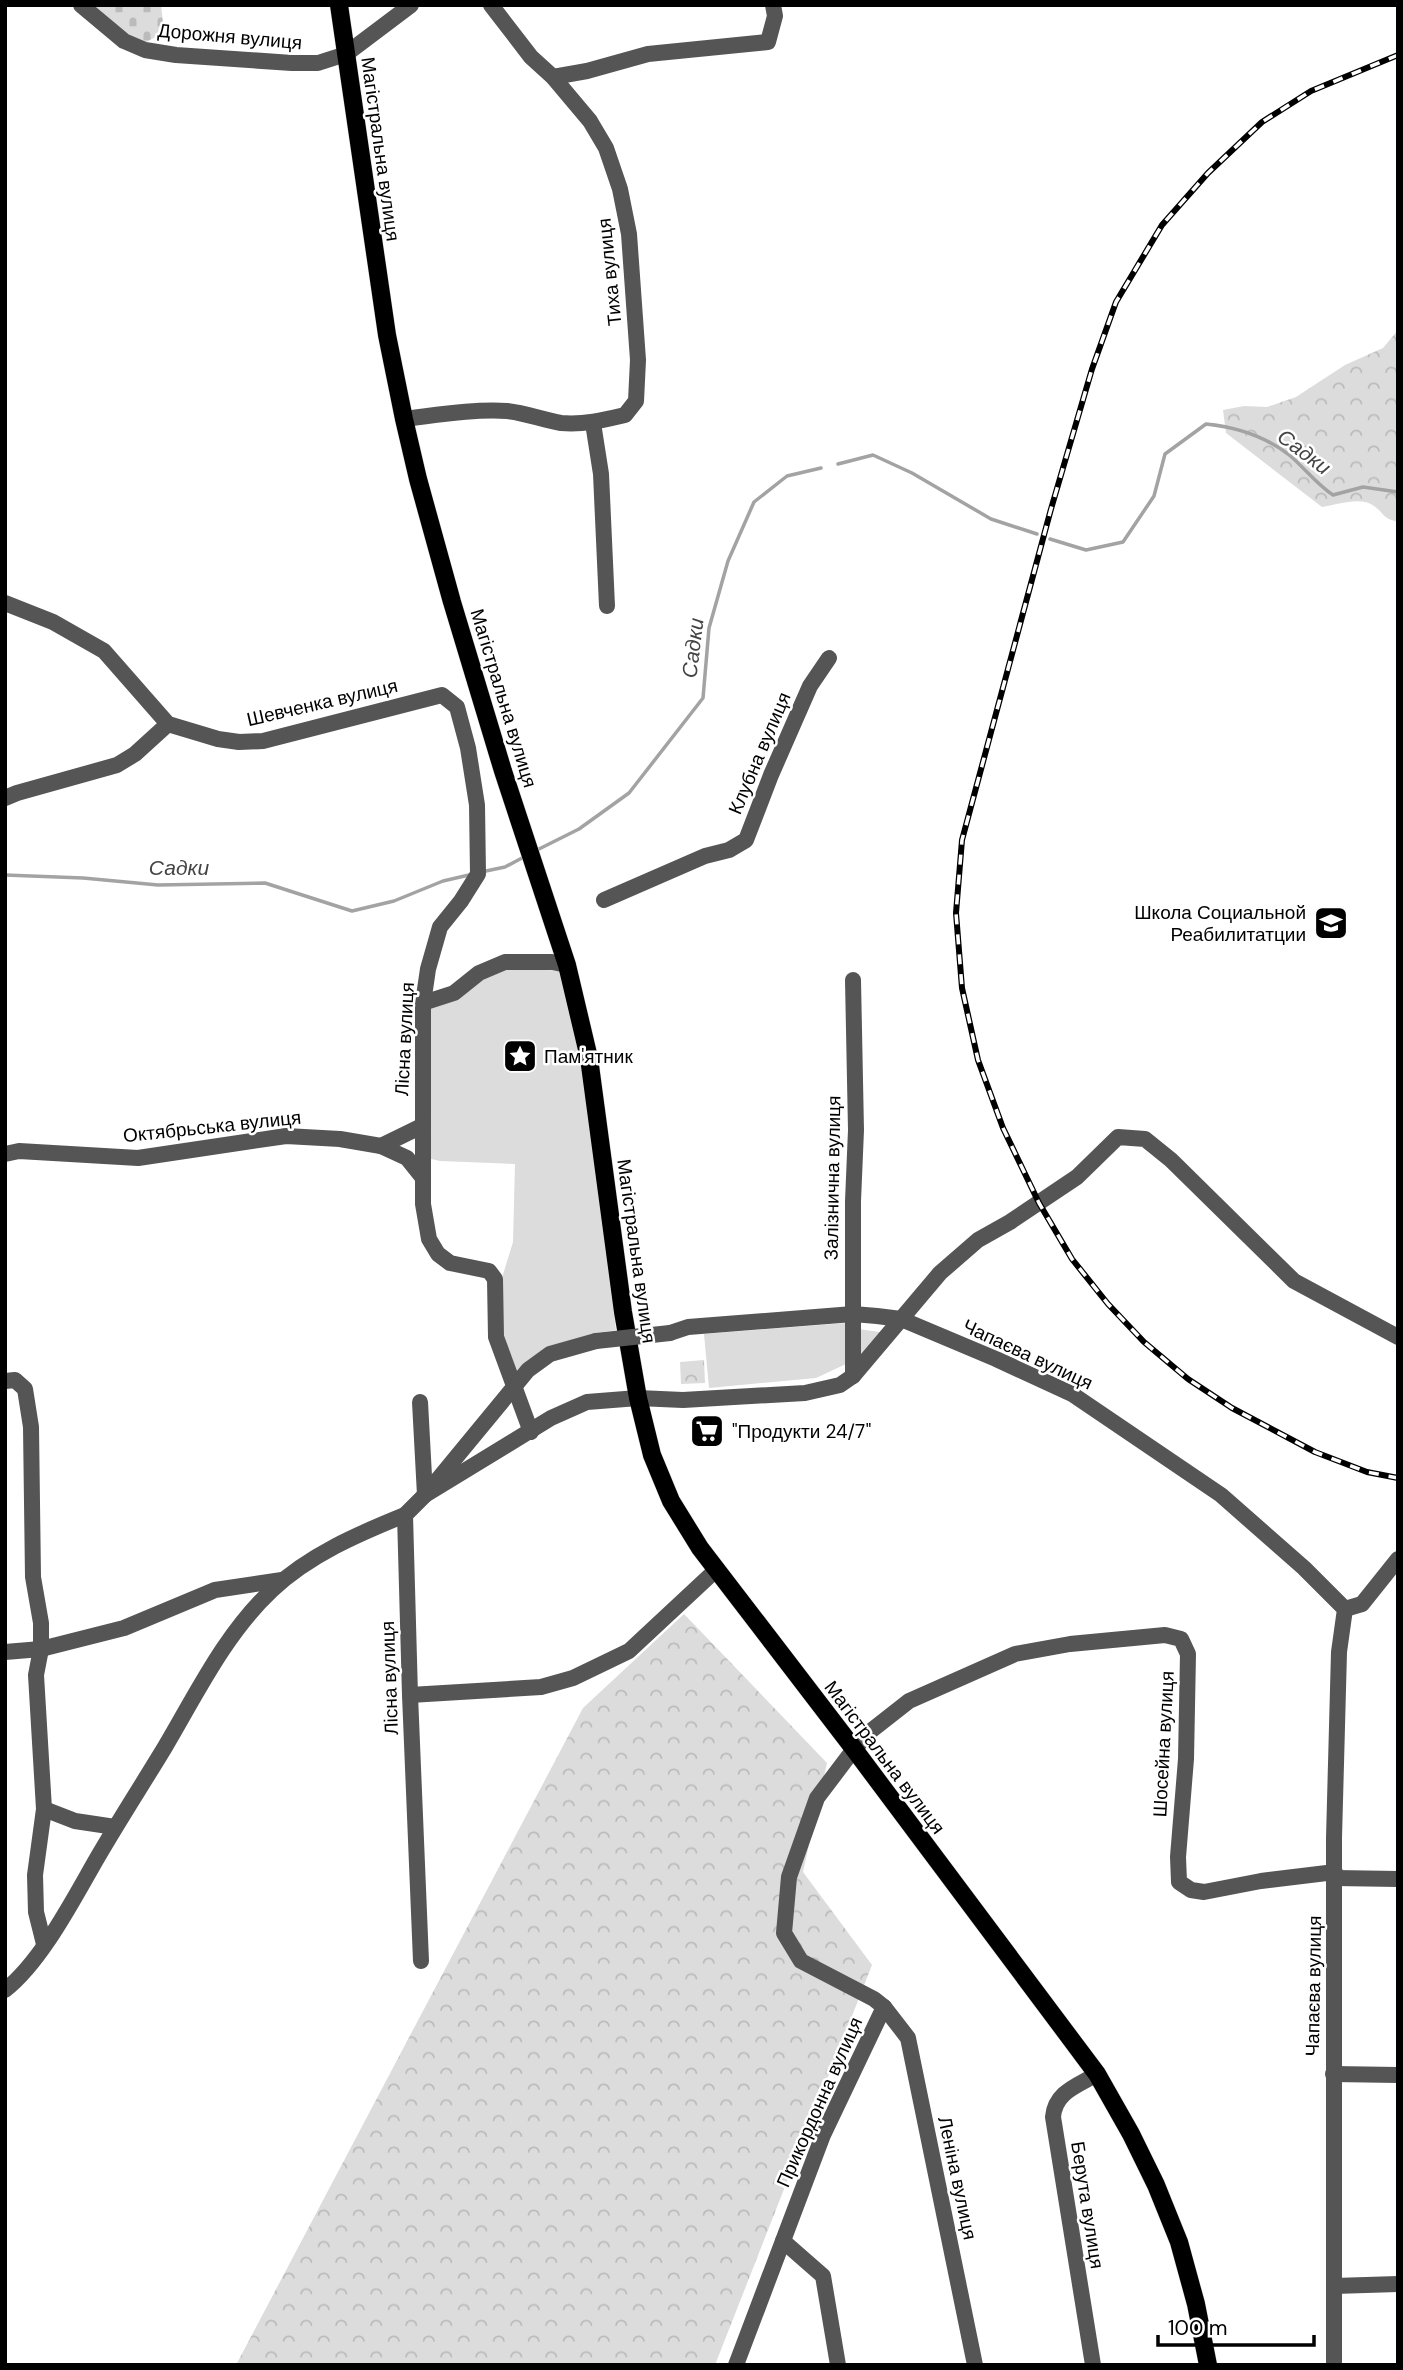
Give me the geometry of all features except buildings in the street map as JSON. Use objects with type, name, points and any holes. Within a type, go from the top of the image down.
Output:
[{"type":"main road","name":"Магістральна вулиця","points":[[339,5],[387,335],[404,419],[452,602],[503,771],[567,965],[589,1058],[623,1312],[638,1398],[652,1455],[671,1501],[700,1548],[1097,2074],[1156,2185],[1179,2242],[1196,2304],[1208,2365]]},
{"type":"street","name":"Дорожня вулиця","points":[[81,5],[124,41],[145,50],[176,55],[292,63],[318,63],[346,54]]},
{"type":"street","points":[[346,54],[411,5]]},
{"type":"street","name":"Тиха вулиця","points":[[404,419],[475,411],[507,411],[561,423],[593,423],[625,415],[636,401],[638,360],[629,234],[620,189],[606,148],[590,121],[553,77],[531,57],[491,5]]},
{"type":"street","points":[[553,77],[587,71],[648,54],[768,42],[775,16],[773,5]]},
{"type":"street","points":[[593,423],[601,474],[607,606]]},
{"type":"street","points":[[5,603],[53,622],[104,651],[167,724],[135,754],[117,765],[5,798]]},
{"type":"street","name":"Клубна вулиця","points":[[604,900],[705,856],[729,850],[746,840],[799,710],[810,686],[829,658]]},
{"type":"street","name":"Шевченка вулиця","points":[[167,724],[228,740],[263,741],[442,695]]},
{"type":"street","name":"Лісна вулиця","points":[[442,695],[457,707],[468,748],[477,805],[478,874],[440,927],[428,969],[423,1003],[423,1204],[429,1238],[438,1254],[450,1263],[493,1274],[496,1338],[513,1387]]},
{"type":"street","points":[[423,1003],[454,993],[479,973],[505,962],[567,965]]},
{"type":"street","name":"Залізнична вулиця","points":[[853,980],[856,1130],[852,1227],[853,1376]]},
{"type":"street","points":[[381,1146],[422,1126]]},
{"type":"street","name":"Октябрьська вулиця","points":[[5,1154],[19,1151],[138,1158],[286,1136],[340,1139],[381,1146],[407,1158],[423,1178]]},
{"type":"street","points":[[5,1990],[17,1981],[67,1912],[222,1649],[252,1609],[285,1580],[320,1555],[365,1531],[405,1516],[425,1495],[551,1418],[587,1402],[638,1398],[683,1400],[805,1392],[840,1385],[853,1376],[940,1273],[978,1240],[1077,1177],[1118,1137],[1145,1139],[1171,1160],[1294,1281],[1398,1337]]},
{"type":"street","name":"Чапаєва вулиця","points":[[425,1495],[528,1370],[550,1354],[596,1341],[670,1333],[688,1327],[853,1314],[901,1320],[1072,1394],[1222,1495],[1304,1568],[1345,1609],[1339,1652],[1335,1875],[1334,2365]]},
{"type":"street","points":[[1355,1314],[1398,1325]]},
{"type":"street","points":[[5,1381],[15,1380],[25,1389],[31,1427],[33,1577],[41,1623],[41,1649],[36,1675],[44,1809],[35,1875],[36,1912],[44,1944]]},
{"type":"street","points":[[513,1387],[531,1432]]},
{"type":"street","points":[[420,1402],[425,1495]]},
{"type":"street","name":"Лісна вулиця","points":[[405,1516],[421,1961]]},
{"type":"street","points":[[1345,1609],[1363,1604],[1398,1559]]},
{"type":"street","points":[[410,1695],[541,1686],[573,1678],[629,1651],[717,1569]]},
{"type":"street","points":[[5,1652],[41,1649],[124,1628],[215,1590],[285,1580]]},
{"type":"street","name":"Шосейна вулиця","points":[[854,1749],[872,1730],[909,1702],[1015,1654],[1070,1644],[1165,1635],[1181,1639],[1188,1654],[1186,1759],[1178,1857],[1179,1882],[1191,1890],[1204,1892],[1261,1881],[1335,1875]]},
{"type":"street","name":"Прикордонна вулиця","points":[[736,2365],[823,2136],[884,2007],[874,1999],[801,1961],[784,1933],[789,1877],[817,1798],[854,1749]]},
{"type":"street","points":[[44,1809],[75,1821],[115,1827]]},
{"type":"street","points":[[1335,1875],[1398,1879]]},
{"type":"street","name":"Леніна вулиця","points":[[884,2007],[908,2038],[975,2365]]},
{"type":"street","name":"Берута вулиця","points":[[1093,2365],[1053,2117],[1058,2097],[1097,2074]]},
{"type":"street","points":[[1334,2074],[1398,2075]]},
{"type":"street","points":[[783,2241],[823,2276],[838,2365]]},
{"type":"street","points":[[1334,2286],[1398,2284]]},
{"type":"green space","points":[[91,5],[161,5],[164,32],[145,43],[111,25]]},
{"type":"green space","points":[[1398,330],[1398,522],[1386,517],[1369,503],[1349,502],[1322,507],[1226,433],[1223,410],[1244,406],[1267,407],[1296,397],[1345,365],[1383,348]]},
{"type":"green space","points":[[504,967],[562,971],[581,1061],[616,1330],[596,1333],[516,1372],[502,1337],[501,1281],[513,1242],[515,1164],[440,1161],[427,1158],[431,1004]]},
{"type":"green space","points":[[846,1323],[846,1364],[816,1378],[709,1388],[704,1334]]},
{"type":"green space","points":[[858,1329],[887,1333],[857,1364]]},
{"type":"green space","points":[[704,1360],[705,1383],[681,1384],[680,1362]]},
{"type":"green space","points":[[684,1614],[827,1763],[803,1872],[872,1965],[715,2365],[236,2365],[583,1708]]},
{"type":"waterway","name":"Садки","points":[[1050,539],[1086,550],[1123,542],[1154,496],[1165,454],[1206,424],[1239,430],[1269,442],[1288,454],[1333,495],[1363,487],[1398,492]]},
{"type":"waterway","name":"Садки","points":[[838,464],[873,455],[912,473],[991,519],[1037,534]]},
{"type":"waterway","name":"Садки","points":[[539,849],[579,829],[629,793],[703,698],[709,628],[728,561],[754,502],[787,476],[821,468]]},
{"type":"waterway","name":"Садки","points":[[486,871],[505,867],[522,858]]},
{"type":"waterway","name":"Садки","points":[[5,875],[158,885],[265,883],[352,911],[394,901],[443,881],[469,875]]},
{"type":"railway","points":[[1398,55],[1311,91],[1262,122],[1208,173],[1162,225],[1116,302],[1092,369],[1051,509],[962,840],[956,913],[962,988],[978,1060],[1003,1128],[1039,1203],[1072,1259],[1108,1304],[1144,1342],[1188,1379],[1232,1408],[1315,1452],[1367,1472],[1398,1478]]},
{"type":"place","name":"Школа Социальной Реабилитатции","points":[[1331,923]]},
{"type":"place","name":"Пам'ятник","points":[[520,1056]]},
{"type":"place","name":"\"Продукти 24/7\"","points":[[707,1431]]}]
